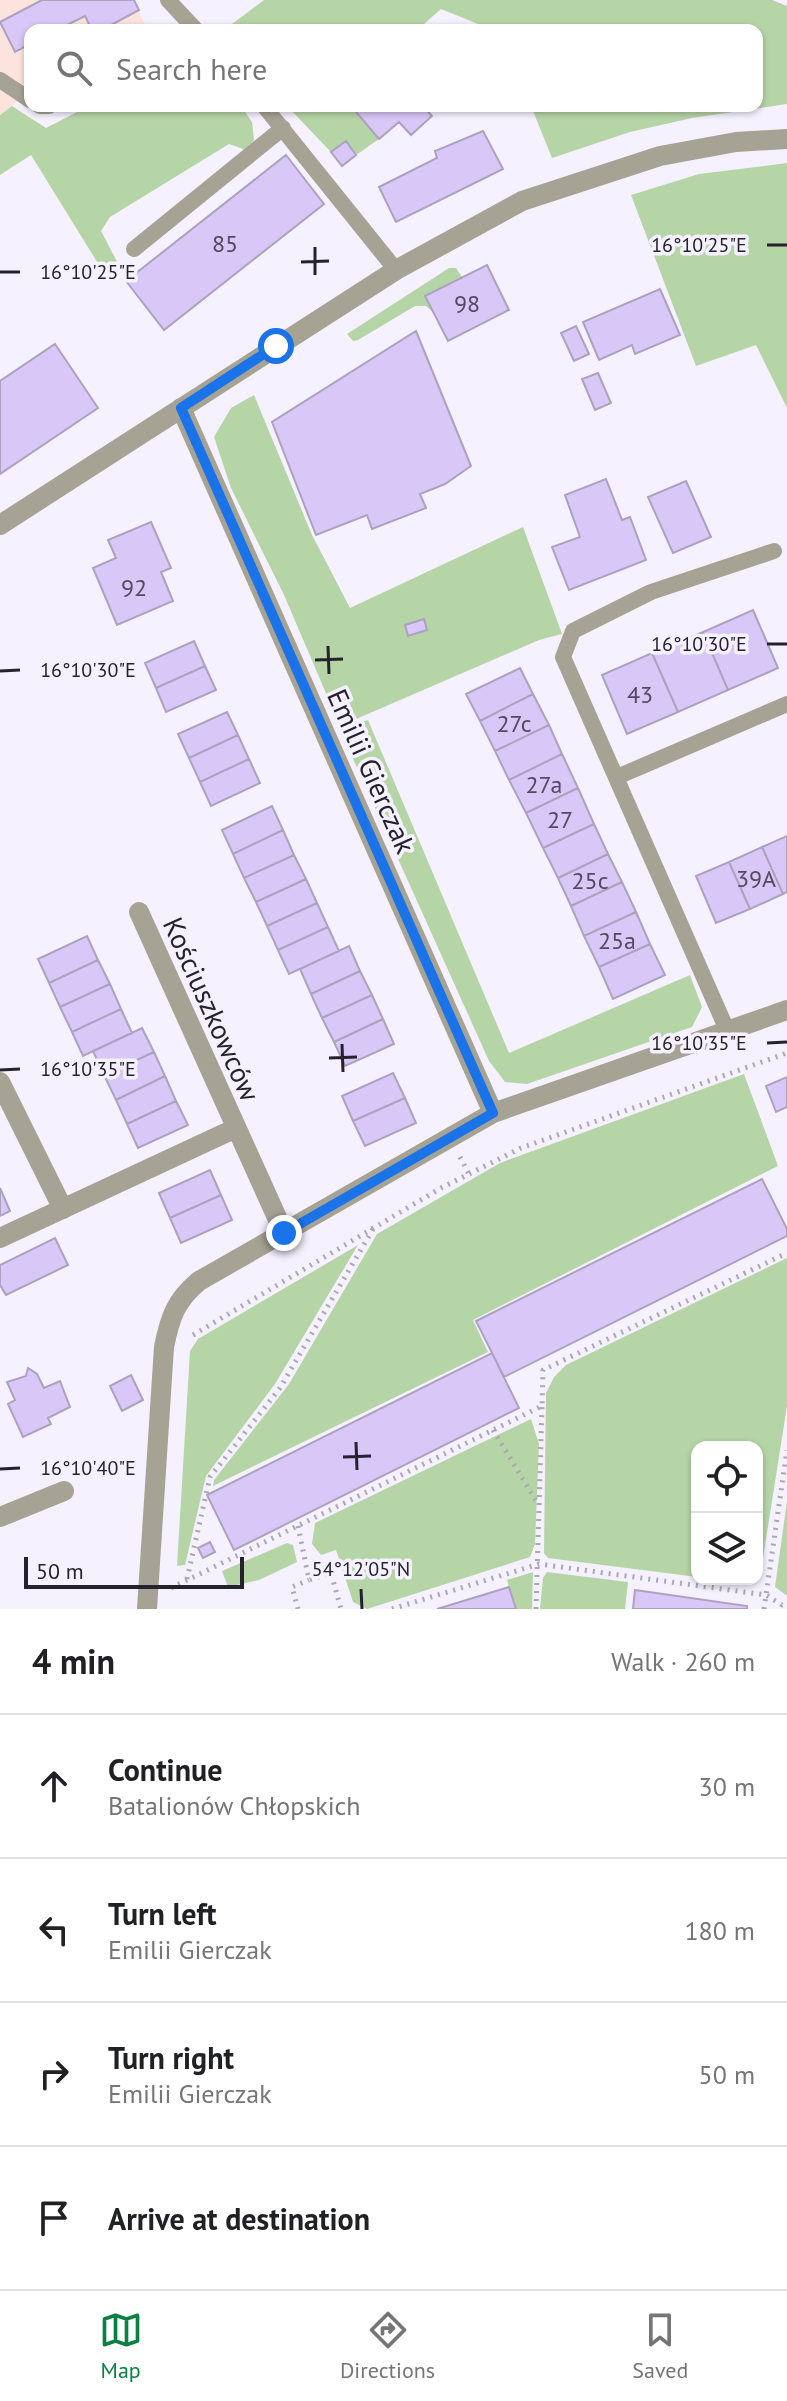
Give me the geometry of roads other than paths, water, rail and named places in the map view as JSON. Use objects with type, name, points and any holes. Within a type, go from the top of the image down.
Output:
[{"type":"street","points":[[0,525],[396,270],[522,201],[601,172],[660,156],[736,142],[787,139]]},
{"type":"street","name":"Emilii Gierczak","points":[[181,408],[493,1113]]},
{"type":"street","name":"Kościuszkowców","points":[[139,912],[234,1129],[284,1233]]},
{"type":"street","points":[[147,1609],[164,1347],[169,1320],[180,1297],[199,1281],[493,1113],[787,1010]]},
{"type":"street","points":[[0,1082],[63,1209]]},
{"type":"street","name":"Kościuszkowców","points":[[0,1238],[234,1129]]},
{"type":"street","points":[[0,1517],[64,1491]]},
{"type":"lane","points":[[168,0],[190,24]]},
{"type":"lane","points":[[0,80],[24,96]]},
{"type":"lane","points":[[269,112],[396,270]]},
{"type":"lane","points":[[134,249],[283,128]]},
{"type":"lane","points":[[727,1030],[563,657],[573,631],[651,592],[774,551]]},
{"type":"lane","points":[[617,777],[787,704]]}]
